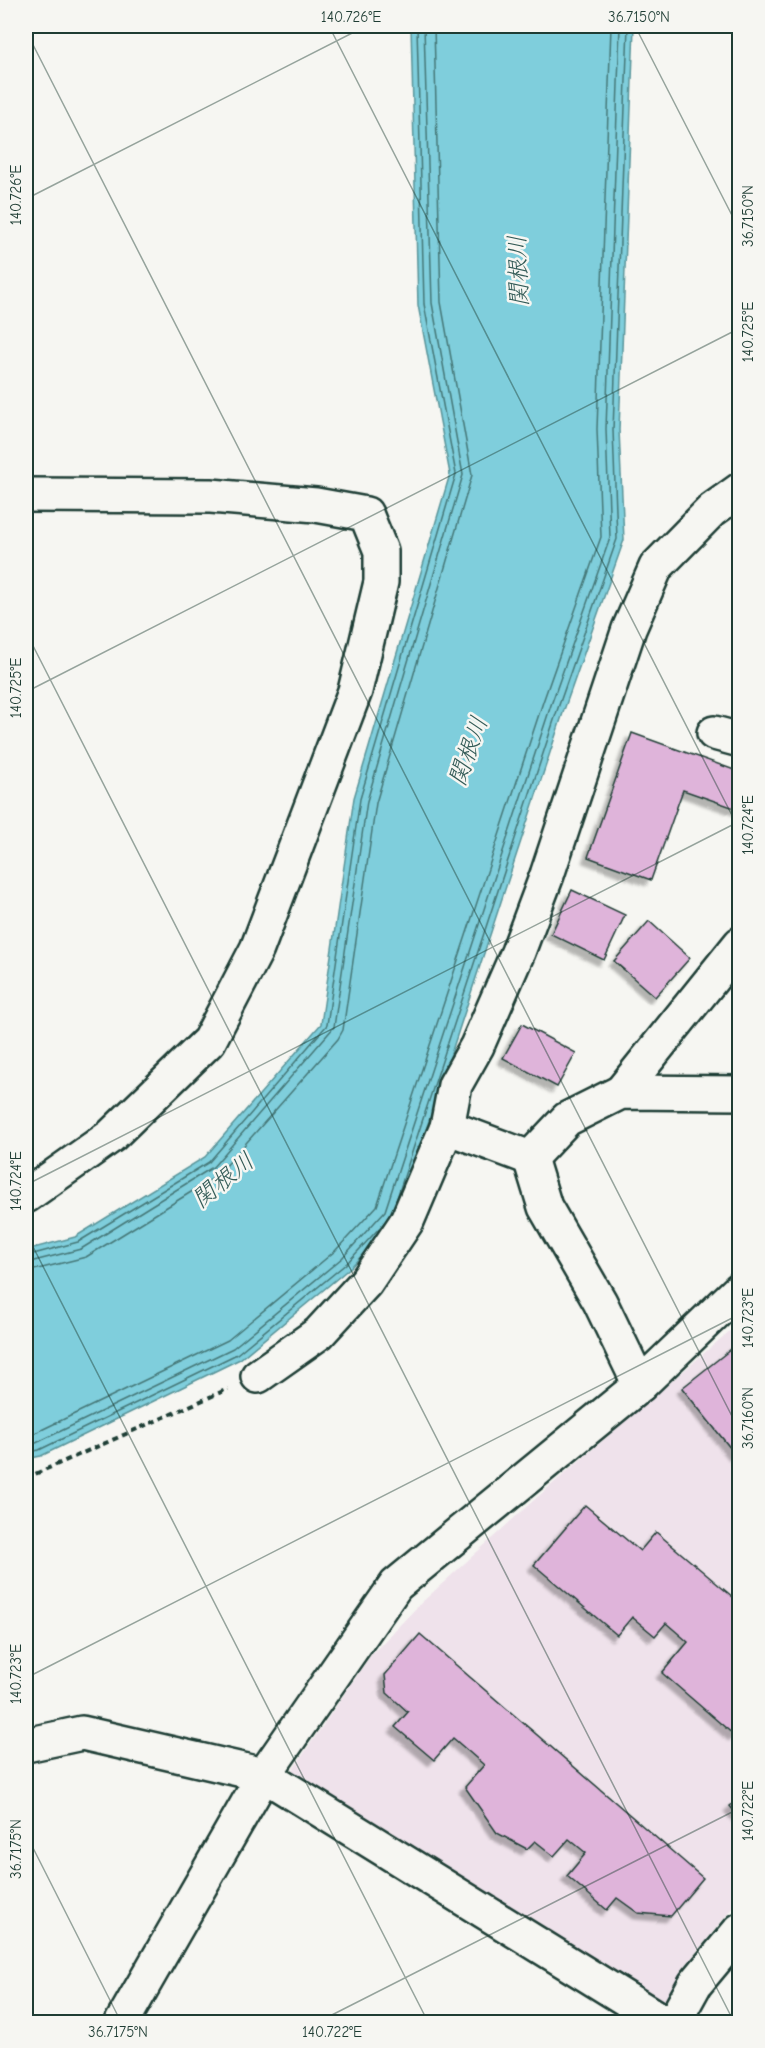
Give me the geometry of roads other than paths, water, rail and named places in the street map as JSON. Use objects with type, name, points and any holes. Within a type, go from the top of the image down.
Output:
[{"type":"street","points":[[258,1376],[319,1333],[366,1282],[407,1221],[447,1127],[455,1085],[477,1046],[518,952],[551,863],[629,629],[656,567],[712,510],[740,490]]},
{"type":"street","points":[[26,495],[211,496],[316,505],[366,514],[381,551],[381,582],[355,691],[257,949],[209,1041],[111,1136],[26,1197]]},
{"type":"street","points":[[530,1158],[567,1119],[621,1092],[740,944]]},
{"type":"street","points":[[621,1092],[740,1093]]},
{"type":"street","points":[[447,1127],[530,1158]]},
{"type":"street","points":[[530,1158],[545,1207],[600,1302],[640,1385]]},
{"type":"street","points":[[122,2022],[264,1775],[396,1585],[640,1385],[740,1289]]},
{"type":"street","points":[[26,1745],[82,1733],[264,1775],[663,2022]]},
{"type":"street","points":[[674,2022],[695,1984],[740,1930]]},
{"type":"water","name":"関根川","points":[[411,26],[634,26],[619,430],[624,540],[564,710],[397,1218],[351,1267],[240,1359],[41,1456],[26,1459],[26,1250],[75,1237],[205,1157],[321,1024],[354,798],[450,474],[418,305]]}]
